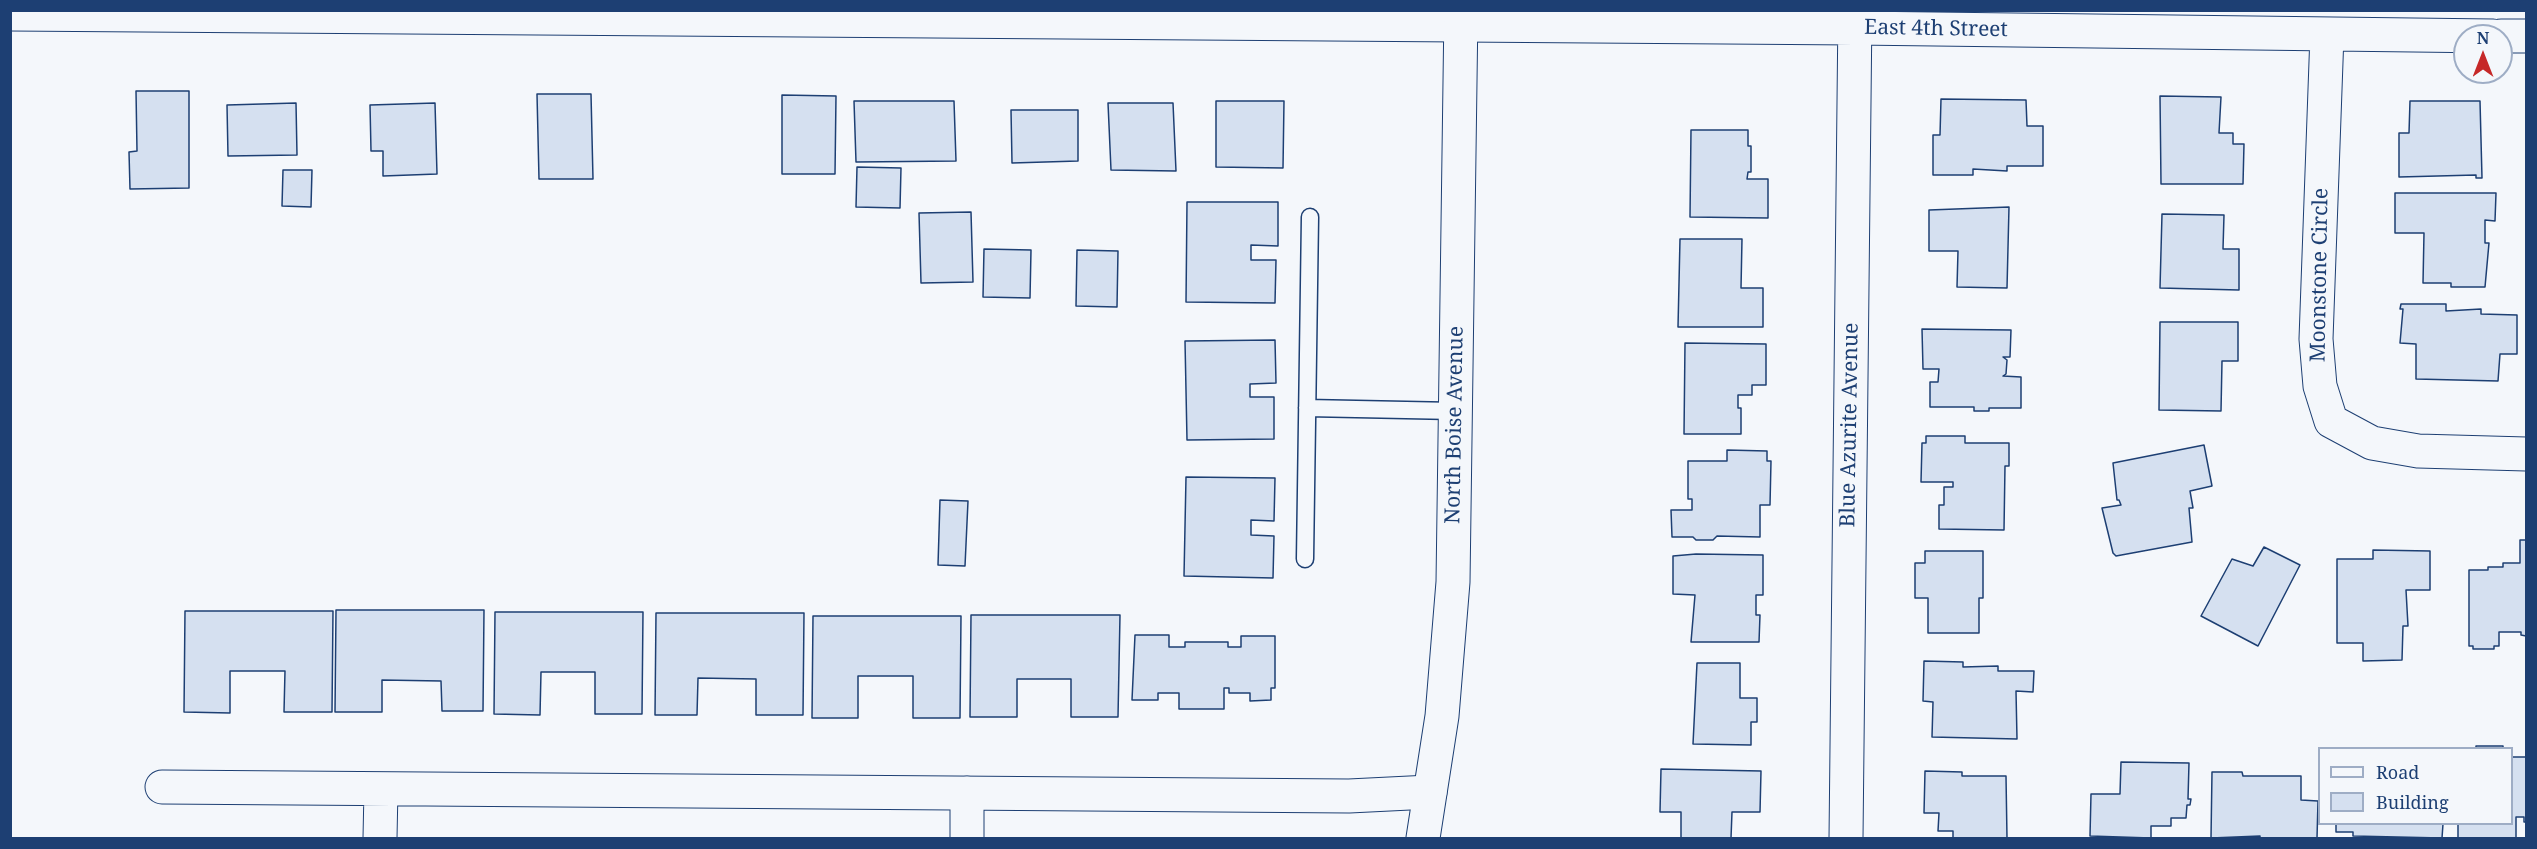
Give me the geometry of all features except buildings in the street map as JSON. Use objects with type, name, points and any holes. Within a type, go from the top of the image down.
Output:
[{"type":"street","name":"East 4th Street","points":[[10,14],[1855,19],[2327,34],[2453,36]]},
{"type":"street","name":"North Boise Avenue","points":[[1423,838],[1442,716],[1453,582],[1461,19]]},
{"type":"street","name":"Blue Azurite Avenue","points":[[1846,838],[1855,19]]},
{"type":"street","name":"Moonstone Circle","points":[[2327,34],[2316,339],[2320,386],[2331,421],[2372,443],[2418,451],[2526,454]]},
{"type":"street","points":[[162,787],[1352,796],[1430,792]]},
{"type":"street","points":[[380,838],[381,789]]},
{"type":"street","points":[[967,793],[967,838]]},
{"type":"lane","points":[[1305,560],[1310,217]]},
{"type":"lane","points":[[1307,408],[1455,411]]}]
